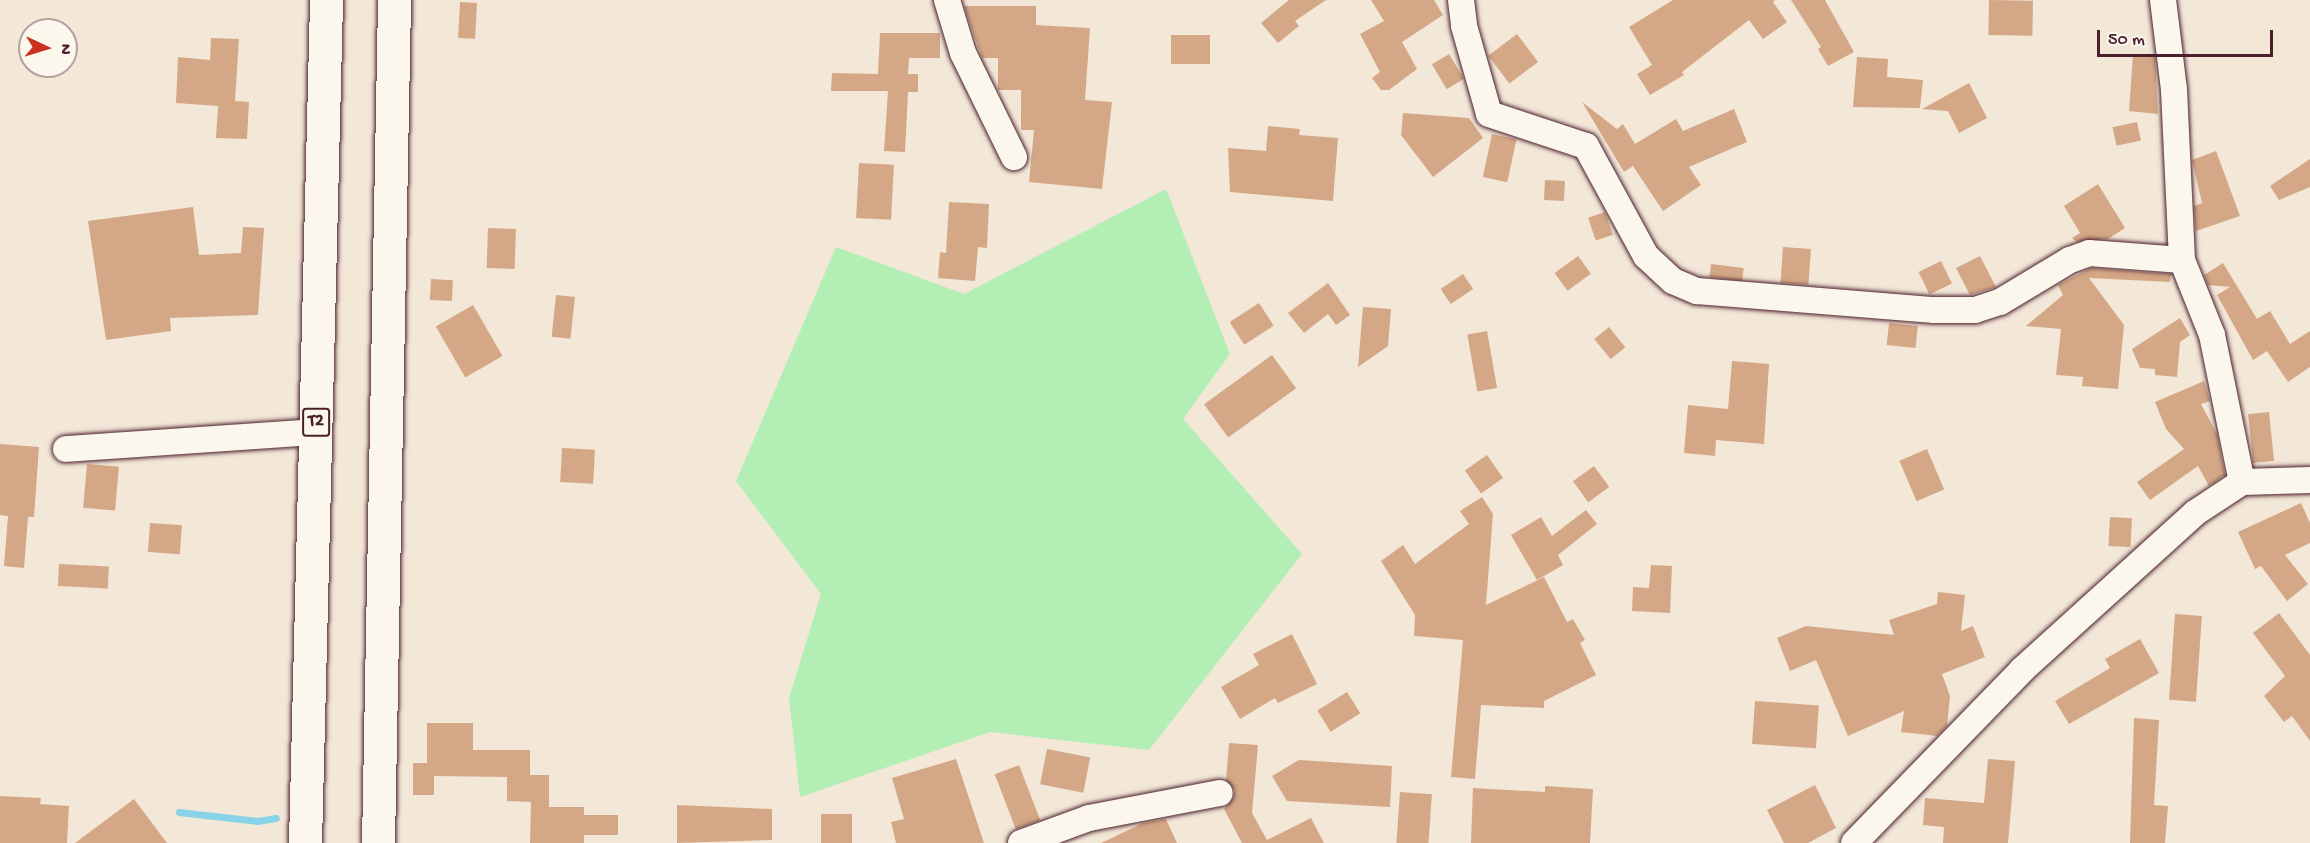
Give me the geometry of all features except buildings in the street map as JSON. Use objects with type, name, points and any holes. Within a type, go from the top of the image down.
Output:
[{"type":"highway","name":"T2","points":[[305,843],[326,0]]},
{"type":"highway","points":[[378,843],[394,0]]},
{"type":"street","points":[[947,0],[967,64],[1014,157]]},
{"type":"street","points":[[1461,0],[1464,26],[1490,114],[1587,146],[1646,256],[1673,281],[1697,291],[1934,310],[1974,310],[2000,302],[2070,260],[2090,253],[2182,260]]},
{"type":"street","points":[[2163,0],[2174,90],[2182,260],[2212,335],[2242,482]]},
{"type":"street","points":[[66,449],[315,432]]},
{"type":"street","points":[[1854,843],[1948,744],[2075,620],[2195,513],[2242,482],[2310,480]]},
{"type":"street","points":[[1021,843],[1089,818],[1220,793]]},
{"type":"green space","points":[[1166,189],[1230,354],[1183,419],[1302,554],[1149,750],[990,732],[800,797],[789,698],[821,594],[736,481],[836,247],[964,294]]},
{"type":"waterway","points":[[179,812],[257,821],[276,818]]}]
